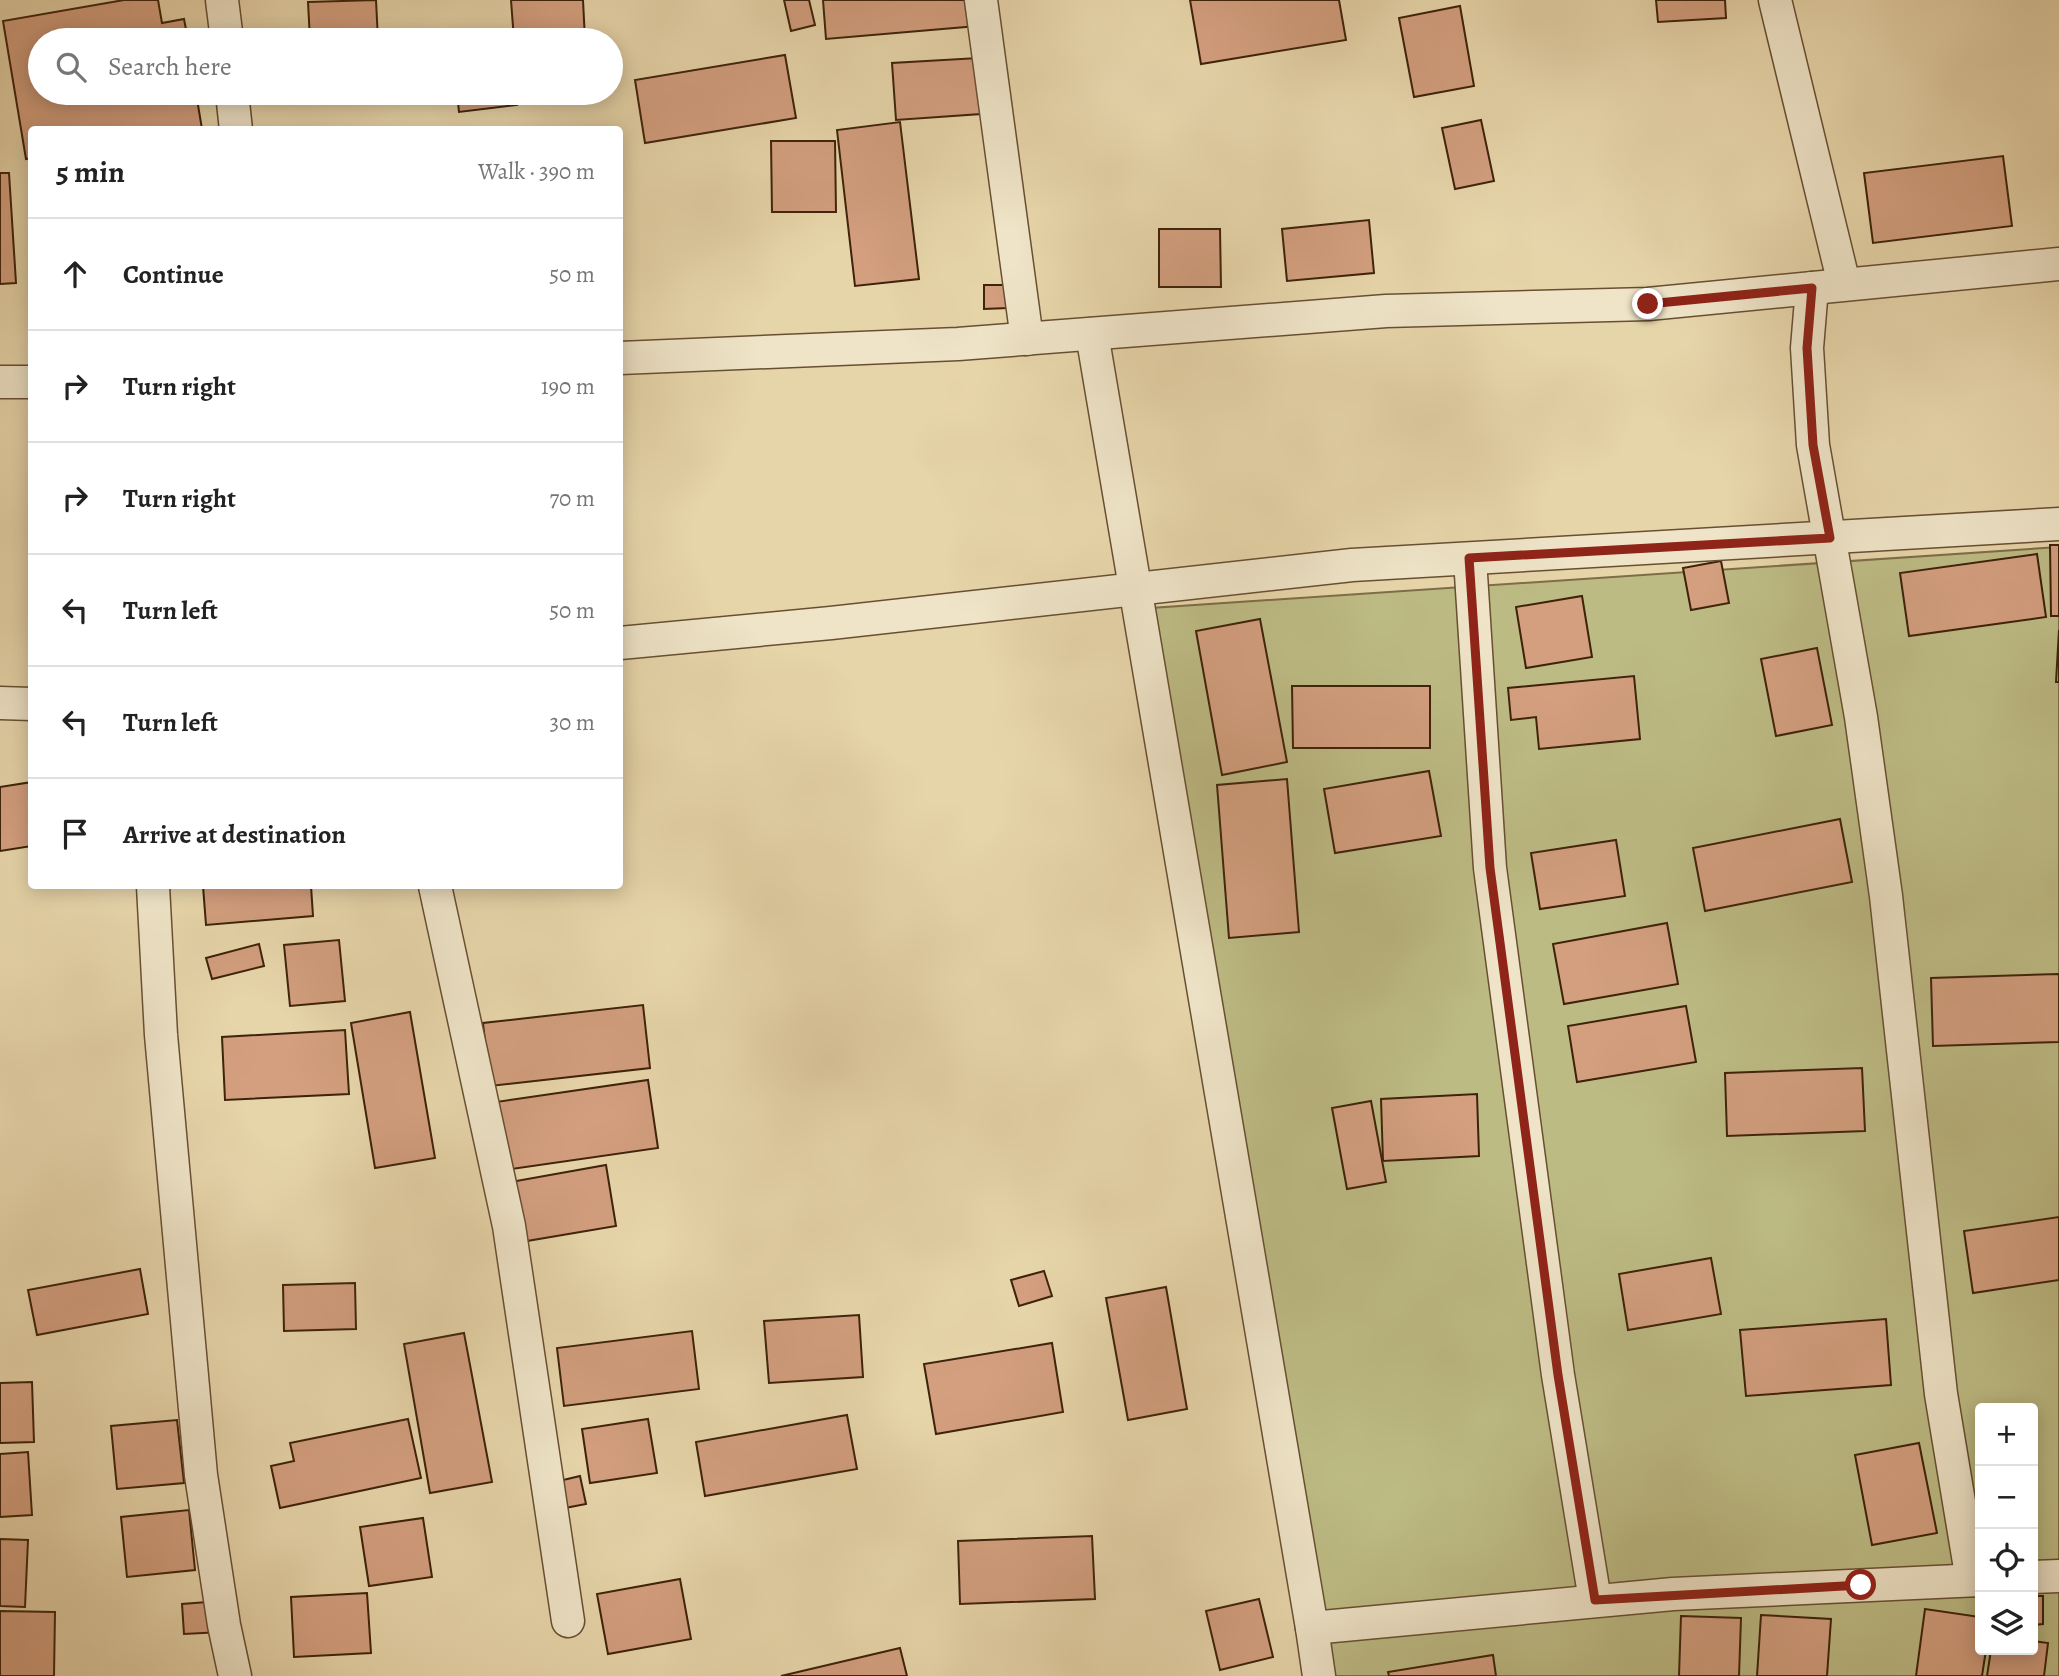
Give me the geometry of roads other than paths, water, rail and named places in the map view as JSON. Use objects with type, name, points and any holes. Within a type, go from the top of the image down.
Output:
[{"type":"street","points":[[222,0],[226,28]]},
{"type":"street","points":[[981,0],[1027,339]]},
{"type":"street","points":[[1775,0],[1844,285]]},
{"type":"street","points":[[233,105],[236,126]]},
{"type":"street","points":[[623,358],[958,344],[1386,311],[1648,304],[2059,264]]},
{"type":"street","points":[[1812,288],[1807,348],[1813,445],[1861,717],[1886,896],[1941,1394],[1975,1575]]},
{"type":"street","points":[[1093,334],[1319,1676]]},
{"type":"street","points":[[0,382],[28,382]]},
{"type":"street","points":[[623,643],[831,623],[1352,565],[2059,524]]},
{"type":"street","points":[[1469,558],[1490,868],[1558,1375],[1595,1600]]},
{"type":"street","points":[[0,703],[28,704]]},
{"type":"street","points":[[153,889],[161,1035],[201,1475],[224,1625],[235,1676]]},
{"type":"street","points":[[436,889],[509,1226],[568,1621]]},
{"type":"street","points":[[2038,1577],[2059,1576]]},
{"type":"street","points":[[1312,1628],[1673,1594],[1975,1580]]}]
